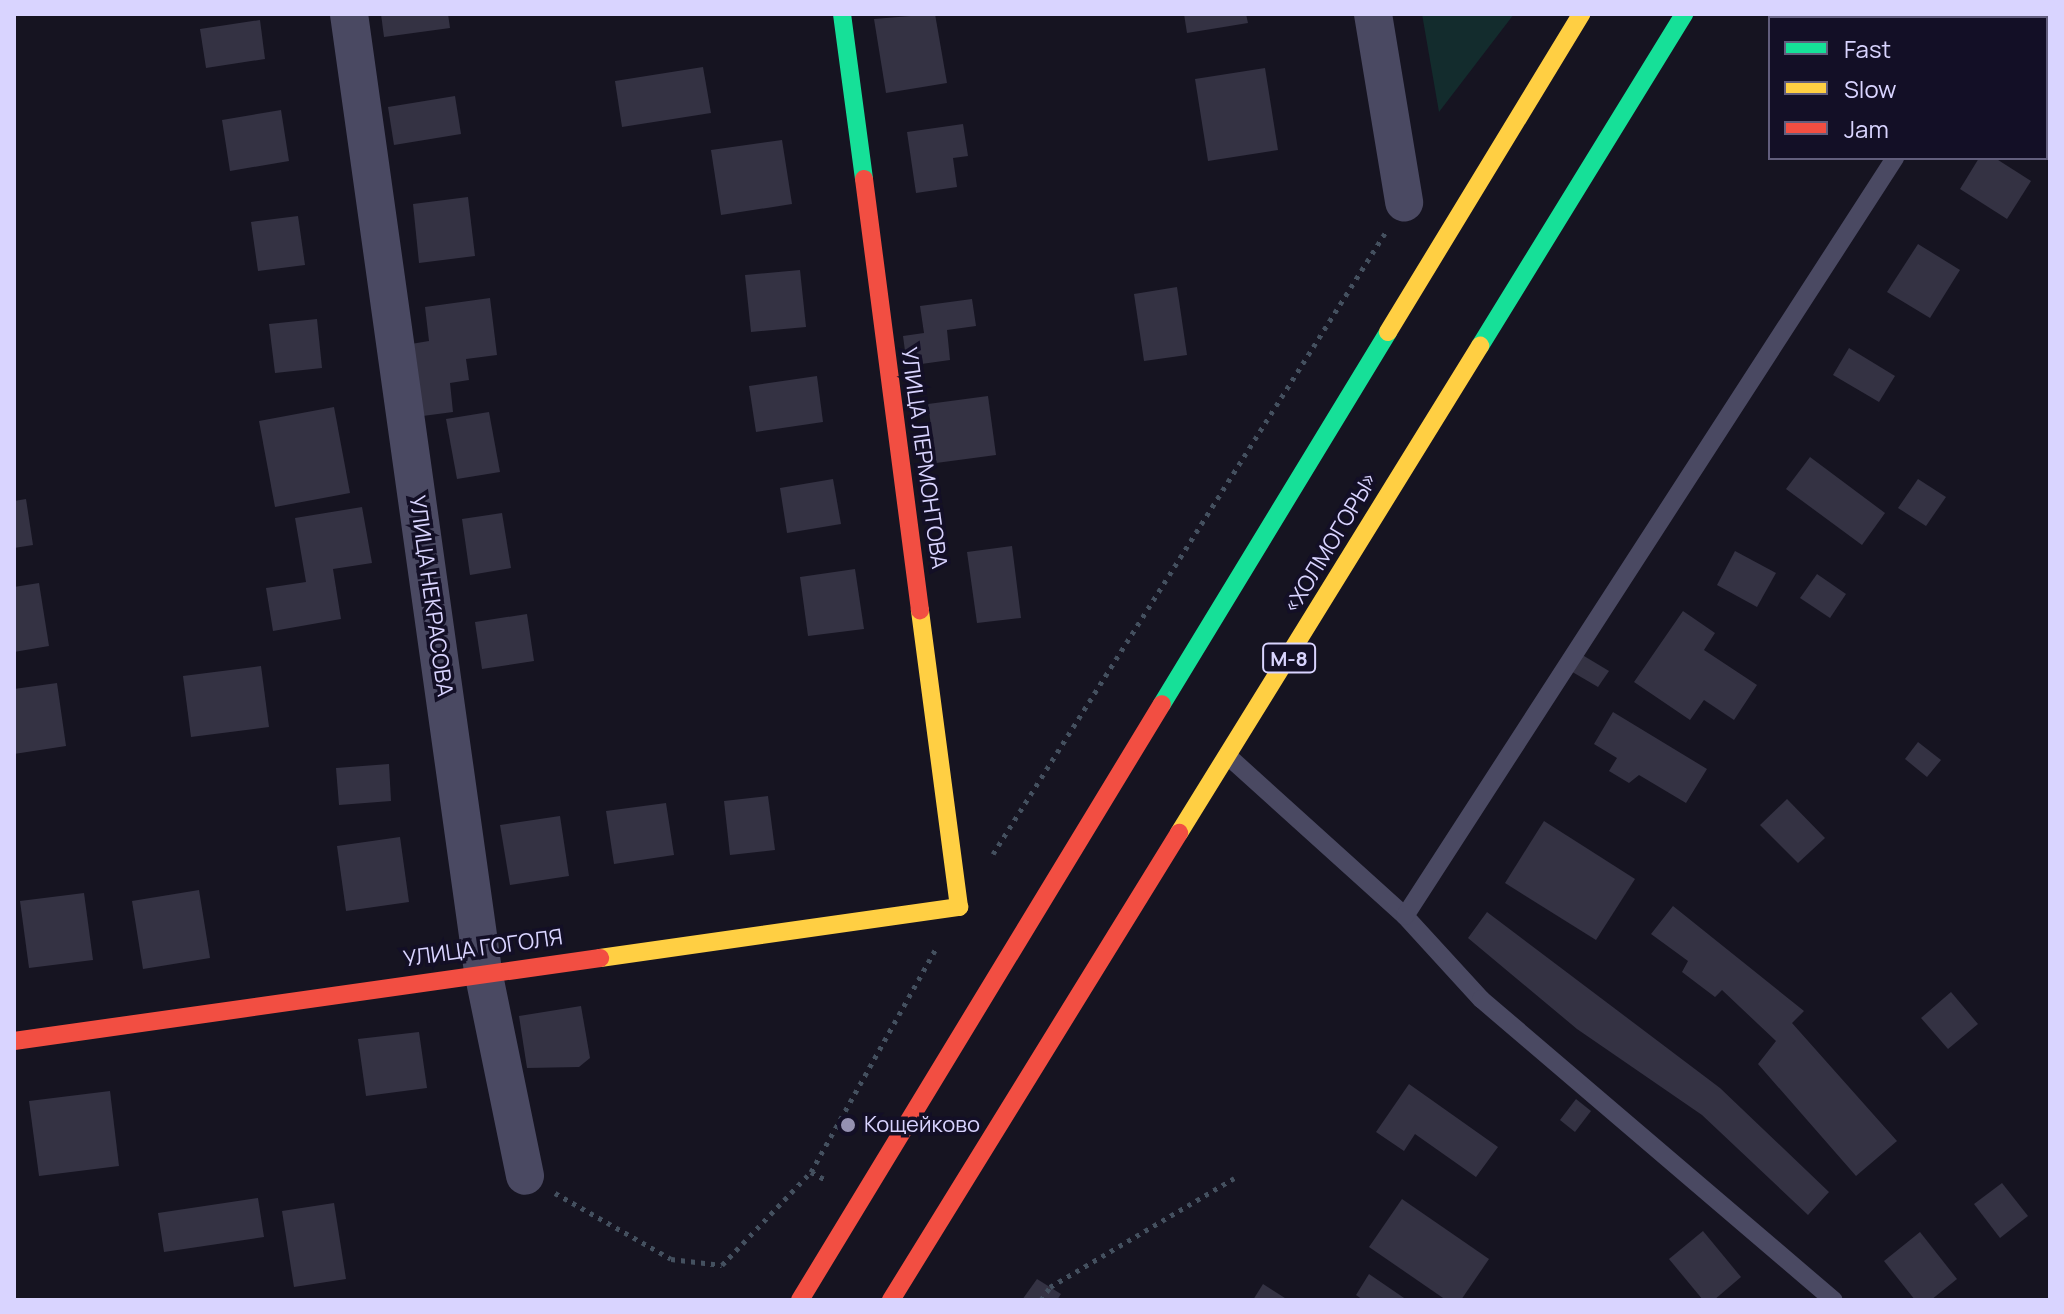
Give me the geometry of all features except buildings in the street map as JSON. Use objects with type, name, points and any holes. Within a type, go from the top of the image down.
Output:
[{"type":"main road","name":"УЛИЦА ЛЕРМОНТОВА","points":[[842,14],[959,907]]},
{"type":"main road","points":[[800,1300],[1581,14]]},
{"type":"main road","name":"«ХОЛМОГОРЫ»","points":[[891,1300],[1229,757],[1684,14]]},
{"type":"main road","name":"УЛИЦА ГОГОЛЯ","points":[[14,1041],[483,971],[959,907]]},
{"type":"street","name":"УЛИЦА НЕКРАСОВА","points":[[349,14],[483,971],[525,1176]]},
{"type":"street","points":[[1373,14],[1404,202]]},
{"type":"lane","points":[[1405,916],[1894,160]]},
{"type":"lane","points":[[1229,757],[1405,916],[1481,999],[1834,1300]]},
{"type":"path","points":[[525,1176],[671,1259],[722,1265],[811,1172],[959,907],[1404,202]]},
{"type":"path","points":[[811,1172],[827,1175]]},
{"type":"path","points":[[1041,1300],[1050,1287],[1234,1178]]},
{"type":"green space","points":[[1422,14],[1514,14],[1439,112]]},
{"type":"traffic: fast","points":[[842,14],[864,179]]},
{"type":"traffic: fast","points":[[1480,346],[1684,14]]},
{"type":"traffic: fast","points":[[1162,704],[1388,332]]},
{"type":"traffic: slow","points":[[1388,332],[1581,14]]},
{"type":"traffic: slow","points":[[1179,833],[1480,346]]},
{"type":"traffic: slow","points":[[600,958],[959,907],[920,610]]},
{"type":"traffic: jam","points":[[864,179],[920,610]]},
{"type":"traffic: jam","points":[[800,1300],[1162,704]]},
{"type":"traffic: jam","points":[[891,1300],[1179,833]]},
{"type":"traffic: jam","points":[[14,1041],[600,958]]},
{"type":"place","name":"Кощейково","points":[[848,1125]]}]
